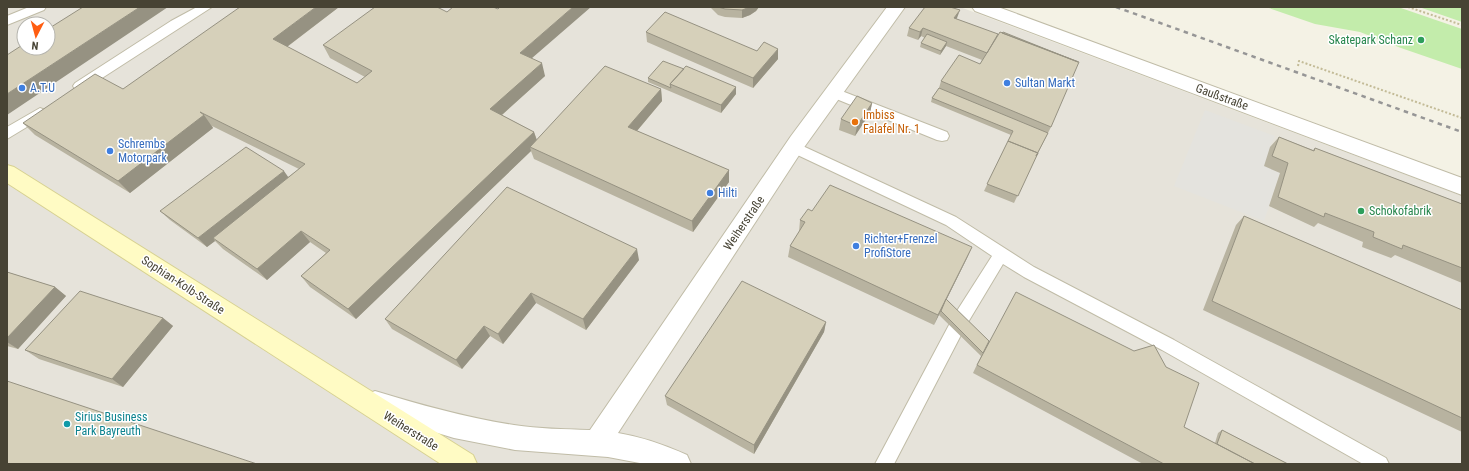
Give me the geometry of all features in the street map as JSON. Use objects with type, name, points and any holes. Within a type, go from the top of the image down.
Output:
[{"type":"main road","name":"Sophian-Kolb-Straße","points":[[7,173],[358,398]]},
{"type":"main road","name":"Weiherstraße","points":[[358,398],[464,464]]},
{"type":"street","name":"Weiherstraße","points":[[597,442],[794,147],[896,7]]},
{"type":"street","name":"Gaußstraße","points":[[981,7],[1462,187]]},
{"type":"street","points":[[358,398],[456,427],[535,440],[597,442],[646,451],[678,464]]},
{"type":"lane","points":[[7,21],[40,7]]},
{"type":"lane","points":[[68,94],[175,24],[206,7]]},
{"type":"lane","points":[[834,93],[942,136]]},
{"type":"lane","points":[[7,134],[50,106]]},
{"type":"lane","points":[[794,147],[950,221],[976,236],[1000,254],[1029,272],[1261,397],[1380,464]]},
{"type":"lane","points":[[884,464],[958,325],[1000,254]]},
{"type":"path","points":[[1409,7],[1462,25]]},
{"type":"path","points":[[1298,66],[1299,61],[1462,118]]},
{"type":"shaded area","points":[[7,7],[960,7],[1462,196],[1462,464],[7,464]]},
{"type":"shaded area","points":[[1205,110],[1275,136],[1270,147],[1280,173],[1264,221],[1174,186]]},
{"type":"green space","name":"Skatepark Schanz","points":[[1266,7],[1398,7],[1462,29],[1462,69],[1360,32],[1315,24]]},
{"type":"green space","points":[[1419,7],[1462,7],[1462,22]]},
{"type":"building","points":[[83,7],[140,7],[7,94],[7,55],[16,49],[16,56],[56,56],[56,24]]},
{"type":"building","points":[[240,7],[316,7],[273,39],[357,83],[372,71],[323,45],[375,7],[437,7],[447,12],[453,7],[493,7],[498,9],[500,7],[573,7],[520,53],[542,63],[490,109],[534,132],[348,309],[301,276],[330,250],[301,231],[257,269],[213,238],[305,164],[200,112],[204,115],[118,181],[23,123],[95,74],[123,89]]},
{"type":"building","points":[[718,7],[750,7],[742,10]]},
{"type":"building","points":[[925,7],[950,7],[960,10],[954,18],[998,34],[987,53],[923,28],[920,32],[909,28]]},
{"type":"building","points":[[665,12],[757,51],[764,42],[778,49],[753,78],[646,32]]},
{"type":"building","name":"Sultan Markt","points":[[1000,32],[1079,62],[1051,127],[941,81],[959,55],[980,64]]},
{"type":"building","points":[[1003,32],[1078,62],[1002,33]]},
{"type":"building","points":[[927,34],[947,42],[941,51],[921,43]]},
{"type":"building","points":[[663,61],[684,69],[670,84],[671,88],[648,78]]},
{"type":"building","points":[[605,66],[661,89],[628,127],[729,170],[692,221],[530,147]]},
{"type":"building","points":[[686,66],[736,87],[721,105],[670,84]]},
{"type":"building","points":[[939,88],[1048,133],[1038,153],[1008,141],[1013,131],[932,98]]},
{"type":"building","points":[[857,96],[872,103],[857,126],[841,119]]},
{"type":"building","name":"Schokofabrik","points":[[1279,137],[1314,151],[1315,148],[1462,204],[1462,268],[1403,245],[1402,249],[1373,237],[1374,232],[1325,213],[1324,217],[1278,197],[1288,163],[1272,156]]},
{"type":"building","points":[[1008,141],[1038,153],[1018,196],[987,184]]},
{"type":"building","points":[[246,147],[284,171],[198,238],[160,211]]},
{"type":"building","points":[[830,185],[972,247],[938,315],[790,246],[805,222],[800,220],[808,209],[812,211]]},
{"type":"building","points":[[507,187],[637,249],[583,319],[531,293],[498,334],[484,326],[456,360],[385,319]]},
{"type":"building","points":[[1244,216],[1462,310],[1462,418],[1212,301]]},
{"type":"building","points":[[7,272],[55,287],[7,338]]},
{"type":"building","points":[[742,281],[826,322],[754,445],[665,396]]},
{"type":"building","points":[[80,291],[163,318],[112,379],[25,350]]},
{"type":"building","points":[[1016,292],[1134,351],[1154,345],[1166,367],[1199,383],[1184,427],[1255,464],[1164,464],[977,365]]},
{"type":"building","points":[[946,299],[989,341],[983,353],[941,311]]},
{"type":"building","name":"Sirius Business Park Bayreuth","points":[[7,381],[257,464],[7,464]]},
{"type":"building","points":[[1222,430],[1288,464],[1255,464],[1217,444]]},
{"type":"railway","points":[[1116,7],[1462,132]]},
{"type":"place","name":"Skatepark Schanz","points":[[1421,40]]},
{"type":"place","name":"Sultan Markt","points":[[1007,83]]},
{"type":"place","name":"A.T.U","points":[[22,88]]},
{"type":"place","name":"Imbiss Falafel Nr. 1","points":[[855,122]]},
{"type":"place","name":"Schrembs Motorpark","points":[[110,151]]},
{"type":"place","name":"Hilti","points":[[710,193]]},
{"type":"place","name":"Schokofabrik","points":[[1361,211]]},
{"type":"place","name":"Richter+Frenzel ProfiStore","points":[[856,246]]},
{"type":"place","name":"Sirius Business Park Bayreuth","points":[[67,424]]}]
